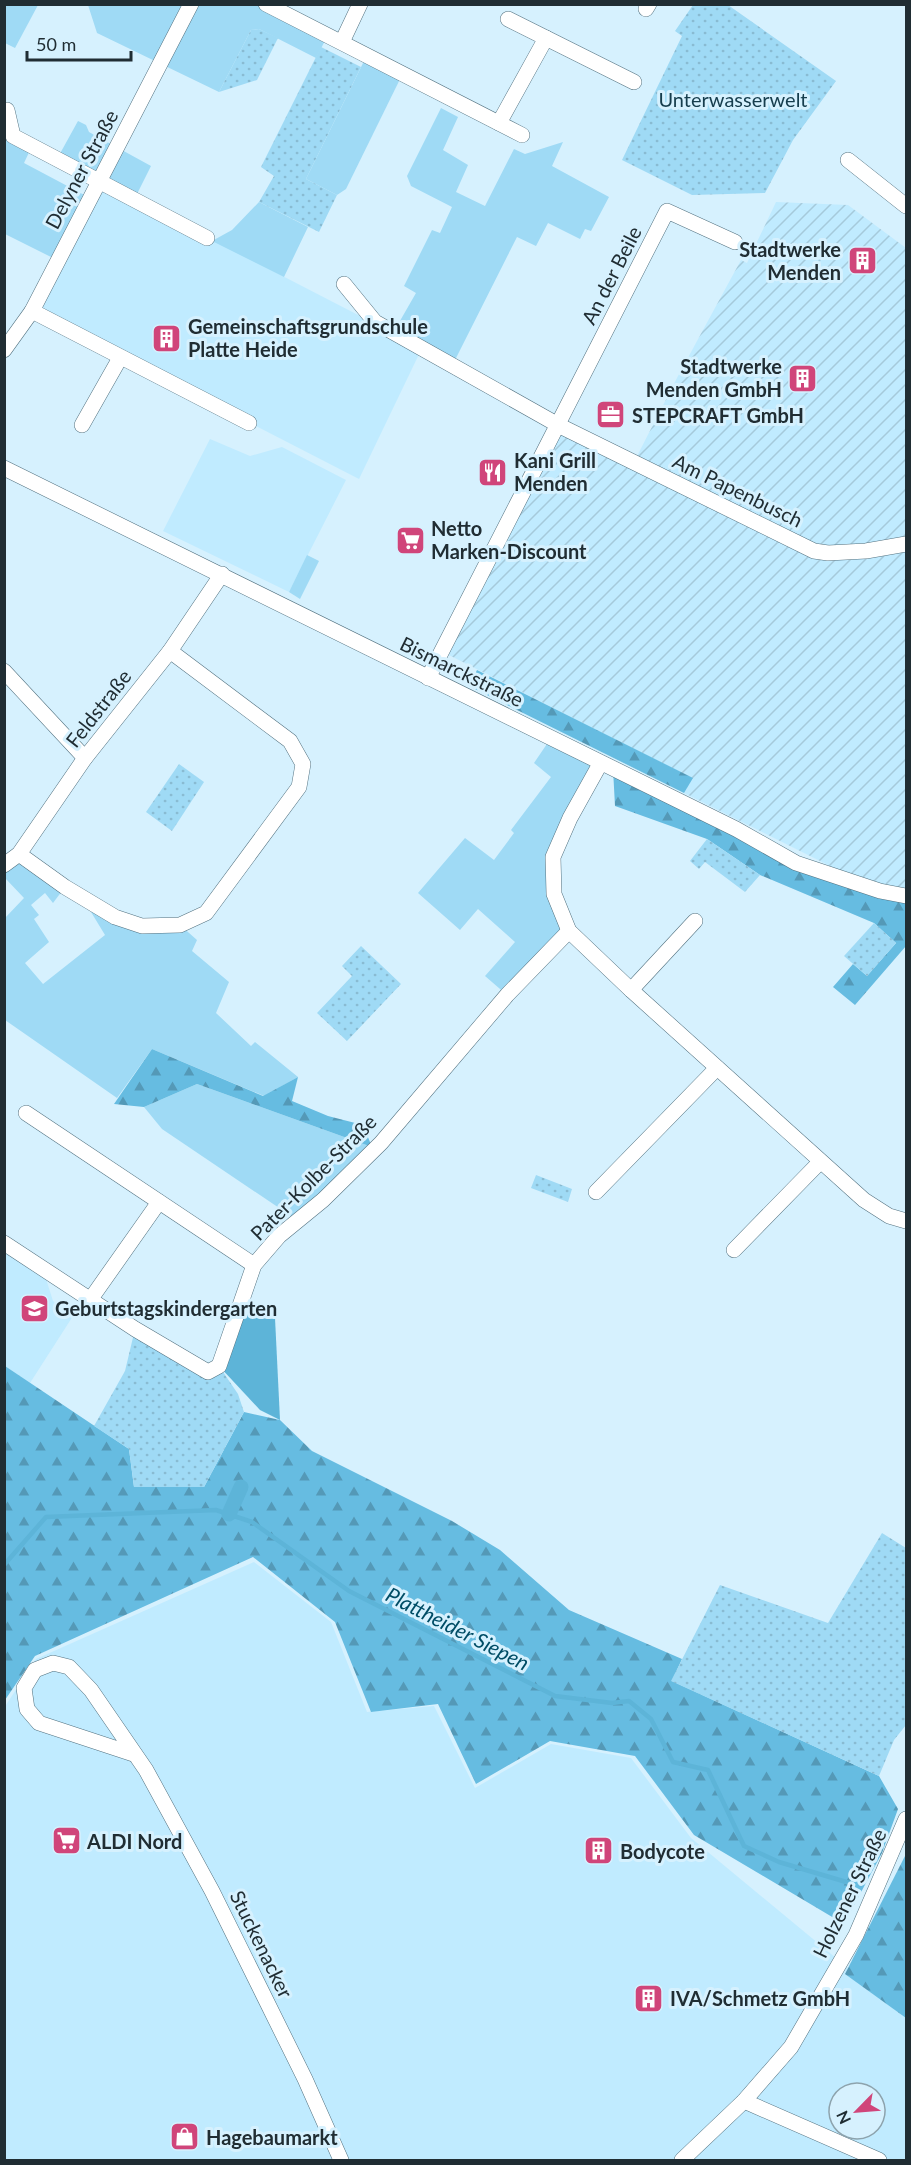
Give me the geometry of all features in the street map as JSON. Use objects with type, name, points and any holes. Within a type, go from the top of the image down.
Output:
[{"type":"street","name":"Delyner Straße","points":[[4,350],[32,311],[191,4]]},
{"type":"street","points":[[266,4],[522,135]]},
{"type":"street","points":[[342,42],[360,4]]},
{"type":"street","points":[[508,19],[634,82]]},
{"type":"street","points":[[499,123],[546,38]]},
{"type":"street","points":[[7,110],[13,136],[207,238]]},
{"type":"street","points":[[848,160],[906,206]]},
{"type":"street","name":"An der Beile","points":[[560,426],[667,211],[735,242]]},
{"type":"street","name":"Am Papenbusch","points":[[344,284],[375,322],[560,426],[814,550],[828,553],[866,551],[906,544]]},
{"type":"street","points":[[32,311],[249,423]]},
{"type":"street","points":[[82,425],[120,358]]},
{"type":"street","points":[[428,678],[560,426]]},
{"type":"street","name":"Bismarckstraße","points":[[4,468],[735,829],[796,863],[880,891],[906,896]]},
{"type":"street","name":"Feldstraße","points":[[4,866],[19,854],[85,758],[170,651],[222,574]]},
{"type":"street","points":[[19,854],[65,887],[115,917],[142,926],[180,925],[206,913],[299,787],[303,765],[290,741],[170,651]]},
{"type":"street","points":[[4,671],[85,758]]},
{"type":"street","points":[[600,764],[570,818],[554,857],[554,894],[569,931],[631,990],[864,1200],[889,1216],[906,1221]]},
{"type":"street","points":[[631,990],[694,921]]},
{"type":"street","name":"Pater-Kolbe-Straße","points":[[4,1243],[90,1300],[208,1372],[219,1366],[254,1265],[279,1236],[323,1200],[381,1143],[507,995],[569,931]]},
{"type":"street","points":[[596,1192],[717,1068]]},
{"type":"street","points":[[26,1113],[254,1265]]},
{"type":"street","points":[[734,1250],[820,1162]]},
{"type":"street","points":[[90,1300],[159,1202]]},
{"type":"street","name":"Stuckenacker","points":[[133,1754],[39,1723],[27,1709],[24,1688],[35,1670],[53,1663],[69,1667],[91,1690],[146,1770],[212,1890],[305,2079],[341,2160]]},
{"type":"street","name":"Holzener Straße","points":[[682,2160],[744,2101],[791,2047],[856,1935],[906,1819]]},
{"type":"street","points":[[744,2101],[879,2160]]},
{"type":"shaded area","points":[[99,181],[422,348],[359,479],[32,311]]},
{"type":"shaded area","points":[[776,202],[848,205],[906,248],[906,895],[880,891],[684,793],[692,778],[443,652],[560,426],[634,462],[741,260],[747,263]]},
{"type":"shaded area","points":[[210,439],[250,456],[282,447],[346,480],[289,592],[163,531]]},
{"type":"shaded area","name":"Geburtstagskindergarten","points":[[4,1243],[42,1266],[53,1301],[73,1316],[30,1383],[5,1366]]},
{"type":"shaded area","points":[[240,1304],[275,1318],[280,1420],[260,1410],[219,1366]]},
{"type":"shaded area","points":[[254,1562],[331,1622],[367,1712],[434,1706],[475,1788],[551,1744],[631,1758],[691,1838],[906,2016],[906,2160],[5,2160],[4,1708],[36,1659]]},
{"type":"green space","points":[[4,5],[38,5],[15,48],[5,43]]},
{"type":"green space","points":[[88,5],[266,5],[328,35],[316,58],[259,29],[251,30],[219,92],[97,33]]},
{"type":"green space","name":"Unterwasserwelt","points":[[693,5],[728,5],[836,81],[793,140],[765,193],[692,195],[622,160],[682,36],[675,31]]},
{"type":"green space","points":[[259,29],[278,38],[257,80],[219,92],[251,30]]},
{"type":"green space","points":[[321,47],[361,67],[306,179],[337,195],[319,232],[259,202],[274,176],[261,167]]},
{"type":"green space","points":[[367,55],[403,73],[346,189],[337,195],[306,179]]},
{"type":"green space","points":[[441,108],[458,117],[443,150],[468,165],[456,192],[485,206],[514,149],[525,154],[563,142],[552,166],[609,197],[591,231],[585,229],[580,239],[548,223],[536,246],[517,237],[452,366],[393,333],[416,293],[404,286],[432,230],[440,233],[452,207],[411,186],[407,176]]},
{"type":"green space","points":[[4,109],[13,136],[32,146],[24,163],[90,198],[57,260],[5,234]]},
{"type":"green space","points":[[78,121],[86,125],[89,132],[151,166],[134,200],[57,159]]},
{"type":"green space","points":[[259,202],[308,227],[284,277],[212,241],[232,230]]},
{"type":"green space","points":[[307,555],[319,561],[300,599],[289,592]]},
{"type":"green space","points":[[477,670],[693,778],[684,793],[469,686]]},
{"type":"green space","points":[[551,738],[600,764],[553,857],[569,931],[507,995],[485,976],[515,942],[478,909],[460,930],[418,893],[465,838],[494,860],[514,833],[511,830],[551,777],[534,763]]},
{"type":"green space","points":[[179,764],[204,782],[172,831],[146,812]]},
{"type":"green space","points":[[613,769],[796,863],[906,896],[906,946],[855,1005],[833,987],[853,964],[867,976],[896,943],[874,923],[760,875],[707,839],[615,806]]},
{"type":"green space","points":[[707,839],[760,875],[745,892],[705,862],[699,869],[690,861]]},
{"type":"green space","points":[[19,854],[65,887],[53,903],[45,893],[31,905],[39,915],[34,919],[49,942],[25,963],[43,984],[105,935],[91,912],[97,906],[115,917],[180,925],[197,940],[192,951],[229,982],[216,1013],[251,1046],[255,1042],[298,1077],[264,1096],[152,1049],[117,1098],[5,1020],[5,918],[24,898],[5,878],[5,865]]},
{"type":"green space","points":[[874,923],[896,943],[867,976],[844,956]]},
{"type":"green space","points":[[361,946],[401,984],[347,1041],[317,1013],[352,976],[342,966]]},
{"type":"green space","points":[[152,1049],[263,1096],[298,1077],[292,1101],[328,1116],[363,1125],[372,1147],[197,1084],[144,1107],[114,1104]]},
{"type":"green space","points":[[197,1084],[372,1147],[294,1218],[162,1129],[144,1107]]},
{"type":"green space","points":[[536,1175],[572,1189],[568,1202],[531,1188]]},
{"type":"green space","points":[[135,1329],[208,1372],[219,1366],[238,1394],[244,1412],[204,1487],[134,1487],[129,1449],[94,1426],[125,1371]]},
{"type":"green space","points":[[5,1366],[129,1449],[134,1487],[204,1487],[244,1412],[280,1420],[312,1451],[452,1521],[500,1550],[569,1610],[682,1659],[672,1681],[879,1776],[898,1809],[882,1853],[844,1924],[694,1835],[635,1756],[550,1741],[476,1784],[438,1704],[371,1712],[335,1622],[253,1557],[35,1656],[5,1700]]},
{"type":"green space","points":[[882,1533],[906,1548],[906,1725],[894,1740],[879,1776],[671,1681],[720,1585],[828,1623]]},
{"type":"green space","points":[[906,1854],[906,2018],[845,1974]]},
{"type":"waterway","points":[[229,1514],[241,1487]]},
{"type":"waterway","name":"Plattheider Siepen","points":[[4,1565],[46,1517],[216,1510],[252,1522],[349,1591],[555,1696],[612,1703],[629,1701],[651,1719],[673,1762],[708,1770],[744,1846],[779,1862],[853,1884]]},
{"type":"place","name":"Stadtwerke Menden","points":[[862,260]]},
{"type":"place","name":"Gemeinschaftsgrundschule Platte Heide","points":[[167,338]]},
{"type":"place","name":"Stadtwerke Menden GmbH","points":[[803,378]]},
{"type":"place","name":"STEPCRAFT GmbH","points":[[611,415]]},
{"type":"place","name":"Kani Grill Menden","points":[[493,472]]},
{"type":"place","name":"Netto Marken-Discount","points":[[410,540]]},
{"type":"place","name":"Geburtstagskindergarten","points":[[34,1308]]},
{"type":"place","name":"ALDI Nord","points":[[66,1841]]},
{"type":"place","name":"Bodycote","points":[[599,1851]]},
{"type":"place","name":"IVA/Schmetz GmbH","points":[[649,1998]]},
{"type":"place","name":"Hagebaumarkt","points":[[185,2137]]}]
